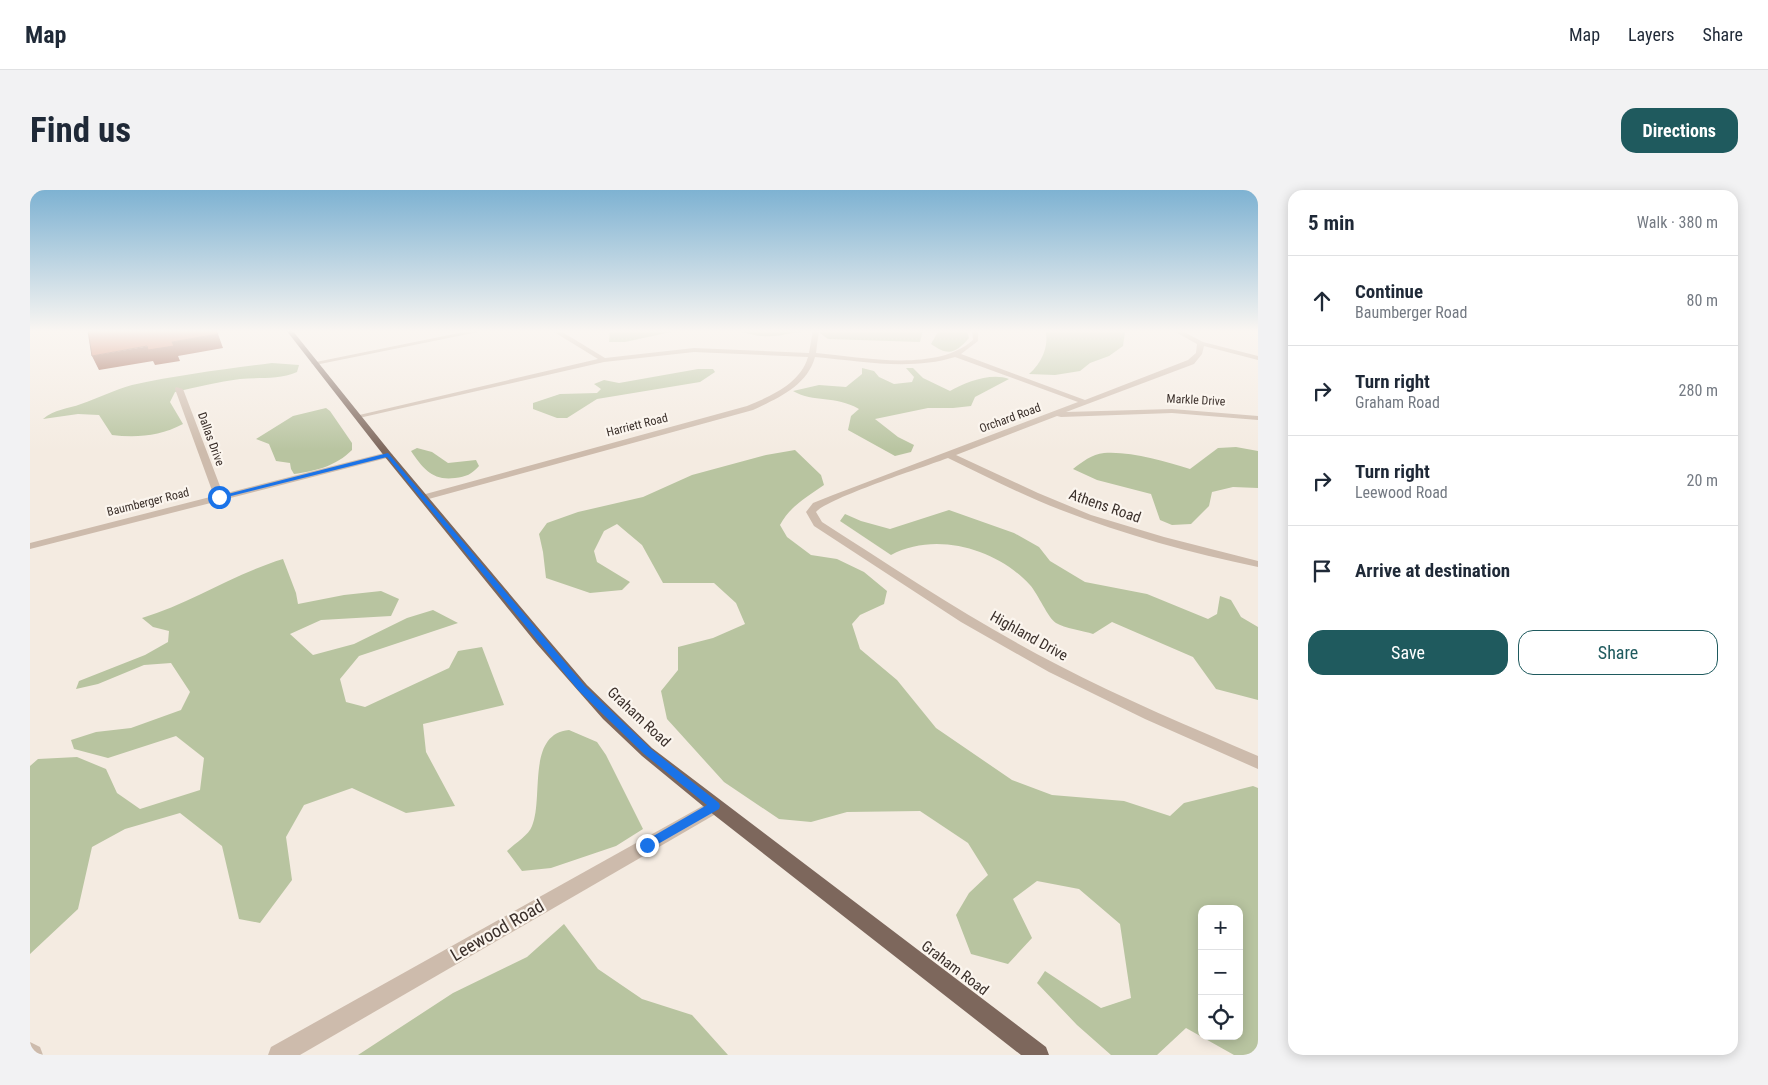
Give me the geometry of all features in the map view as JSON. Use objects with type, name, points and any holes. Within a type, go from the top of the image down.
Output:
[{"type":"main road","name":"Graham Road","points":[[321,370],[388,455],[425,497],[582,688],[647,752],[1038,1055]]},
{"type":"street","points":[[359,416],[559,370]]},
{"type":"street","name":"Harriett Road","points":[[425,497],[590,450],[738,412],[766,401],[789,387],[806,370]]},
{"type":"street","points":[[998,370],[1084,402]]},
{"type":"street","name":"Orchard Road","points":[[816,505],[1169,370]]},
{"type":"street","name":"Dallas Drive","points":[[179,389],[219,497]]},
{"type":"street","name":"Markle Drive","points":[[1098,397],[1117,407],[1131,411]]},
{"type":"street","name":"Markle Drive","points":[[1051,416],[1131,411],[1189,412],[1258,418]]},
{"type":"street","name":"Baumberger Road","points":[[30,546],[388,455]]},
{"type":"street","name":"Athens Road","points":[[949,455],[1022,490],[1084,515],[1174,544],[1258,564]]},
{"type":"street","name":"Highland Drive","points":[[816,505],[812,512],[818,524],[1000,640],[1100,692],[1258,762]]},
{"type":"street","name":"Leewood Road","points":[[279,1055],[715,806]]},
{"type":"green space","points":[[216,370],[297,370],[290,375],[240,379],[175,392],[170,402],[183,424],[157,434],[139,436],[112,435],[99,415],[78,414],[43,419],[56,411],[81,404],[119,389],[184,375]]},
{"type":"green space","points":[[690,370],[714,370],[715,372],[700,382],[597,399],[567,418],[557,418],[533,409],[533,403],[560,394],[597,393],[601,389],[594,384],[604,380],[619,383]]},
{"type":"green space","points":[[862,370],[874,371],[879,377],[894,384],[912,382],[914,377],[908,370],[915,370],[923,378],[950,391],[963,384],[987,377],[1009,379],[975,397],[971,406],[928,408],[875,419],[898,437],[914,445],[911,452],[895,456],[848,430],[851,416],[859,409],[842,402],[809,397],[793,391],[819,385],[846,387],[862,374]]},
{"type":"green space","points":[[1032,370],[1081,370],[1055,375],[1029,374]]},
{"type":"green space","points":[[326,408],[352,443],[352,450],[332,464],[294,474],[290,463],[276,461],[269,444],[256,439],[293,416]]},
{"type":"green space","points":[[1236,447],[1258,451],[1258,488],[1233,487],[1212,492],[1209,506],[1191,524],[1172,525],[1160,520],[1151,494],[1097,480],[1073,469],[1095,455],[1114,453],[1147,457],[1190,469],[1218,448]]},
{"type":"green space","points":[[417,448],[432,452],[448,463],[476,460],[479,466],[466,476],[441,478],[429,472],[420,463],[411,451]]},
{"type":"green space","points":[[795,450],[821,475],[824,485],[799,502],[784,518],[780,525],[787,537],[811,555],[837,559],[864,572],[887,591],[884,604],[860,615],[852,624],[860,649],[897,680],[936,728],[1012,780],[1052,795],[1124,801],[1170,816],[1184,803],[1253,786],[1258,788],[1258,1055],[1234,1055],[1207,1040],[1243,1040],[1243,905],[1198,905],[1198,1035],[1186,1028],[1157,1055],[1111,1055],[1077,1025],[1037,983],[1045,971],[1101,1008],[1131,998],[1120,924],[1079,889],[1037,881],[1013,899],[1032,938],[1008,964],[971,954],[956,915],[969,893],[988,875],[968,843],[920,811],[847,812],[811,822],[779,819],[724,782],[667,719],[661,691],[678,670],[678,647],[713,638],[745,624],[736,603],[714,583],[663,583],[642,545],[617,524],[604,531],[594,551],[597,562],[630,582],[622,590],[590,593],[546,578],[539,534],[547,523],[578,512],[643,497],[692,475],[766,455]]},
{"type":"green space","points":[[949,510],[1014,533],[1039,547],[1050,561],[1085,582],[1147,594],[1208,619],[1217,614],[1220,596],[1231,600],[1241,617],[1258,627],[1258,700],[1216,689],[1193,657],[1112,622],[1093,634],[1056,623],[1030,585],[1016,572],[983,553],[946,544],[927,544],[891,555],[840,521],[845,514],[861,521],[890,529]]},
{"type":"green space","points":[[283,559],[296,593],[298,604],[344,595],[381,591],[399,599],[391,616],[321,620],[290,634],[313,655],[354,644],[407,618],[433,610],[458,623],[359,656],[340,679],[346,702],[365,707],[449,668],[458,651],[482,647],[504,705],[423,724],[426,752],[455,806],[406,813],[352,788],[304,805],[286,837],[292,880],[260,923],[239,919],[222,846],[180,813],[125,829],[92,847],[78,909],[30,954],[30,766],[38,759],[77,757],[106,769],[117,793],[140,809],[200,790],[204,758],[176,736],[108,758],[74,749],[71,740],[96,732],[131,728],[181,710],[190,692],[171,663],[144,665],[98,684],[76,689],[79,681],[145,655],[168,642],[169,631],[153,627],[142,618],[178,605],[247,572]]},
{"type":"green space","points":[[569,730],[597,742],[606,755],[643,829],[616,846],[551,868],[522,871],[507,851],[525,836],[532,826],[537,800],[539,769],[547,743],[556,734]]},
{"type":"green space","points":[[564,924],[598,969],[642,999],[692,1015],[728,1055],[358,1055],[453,993],[527,957]]},
{"type":"route","points":[[219,497],[388,455],[406,474],[582,688],[647,752],[715,806],[647,845]]}]
